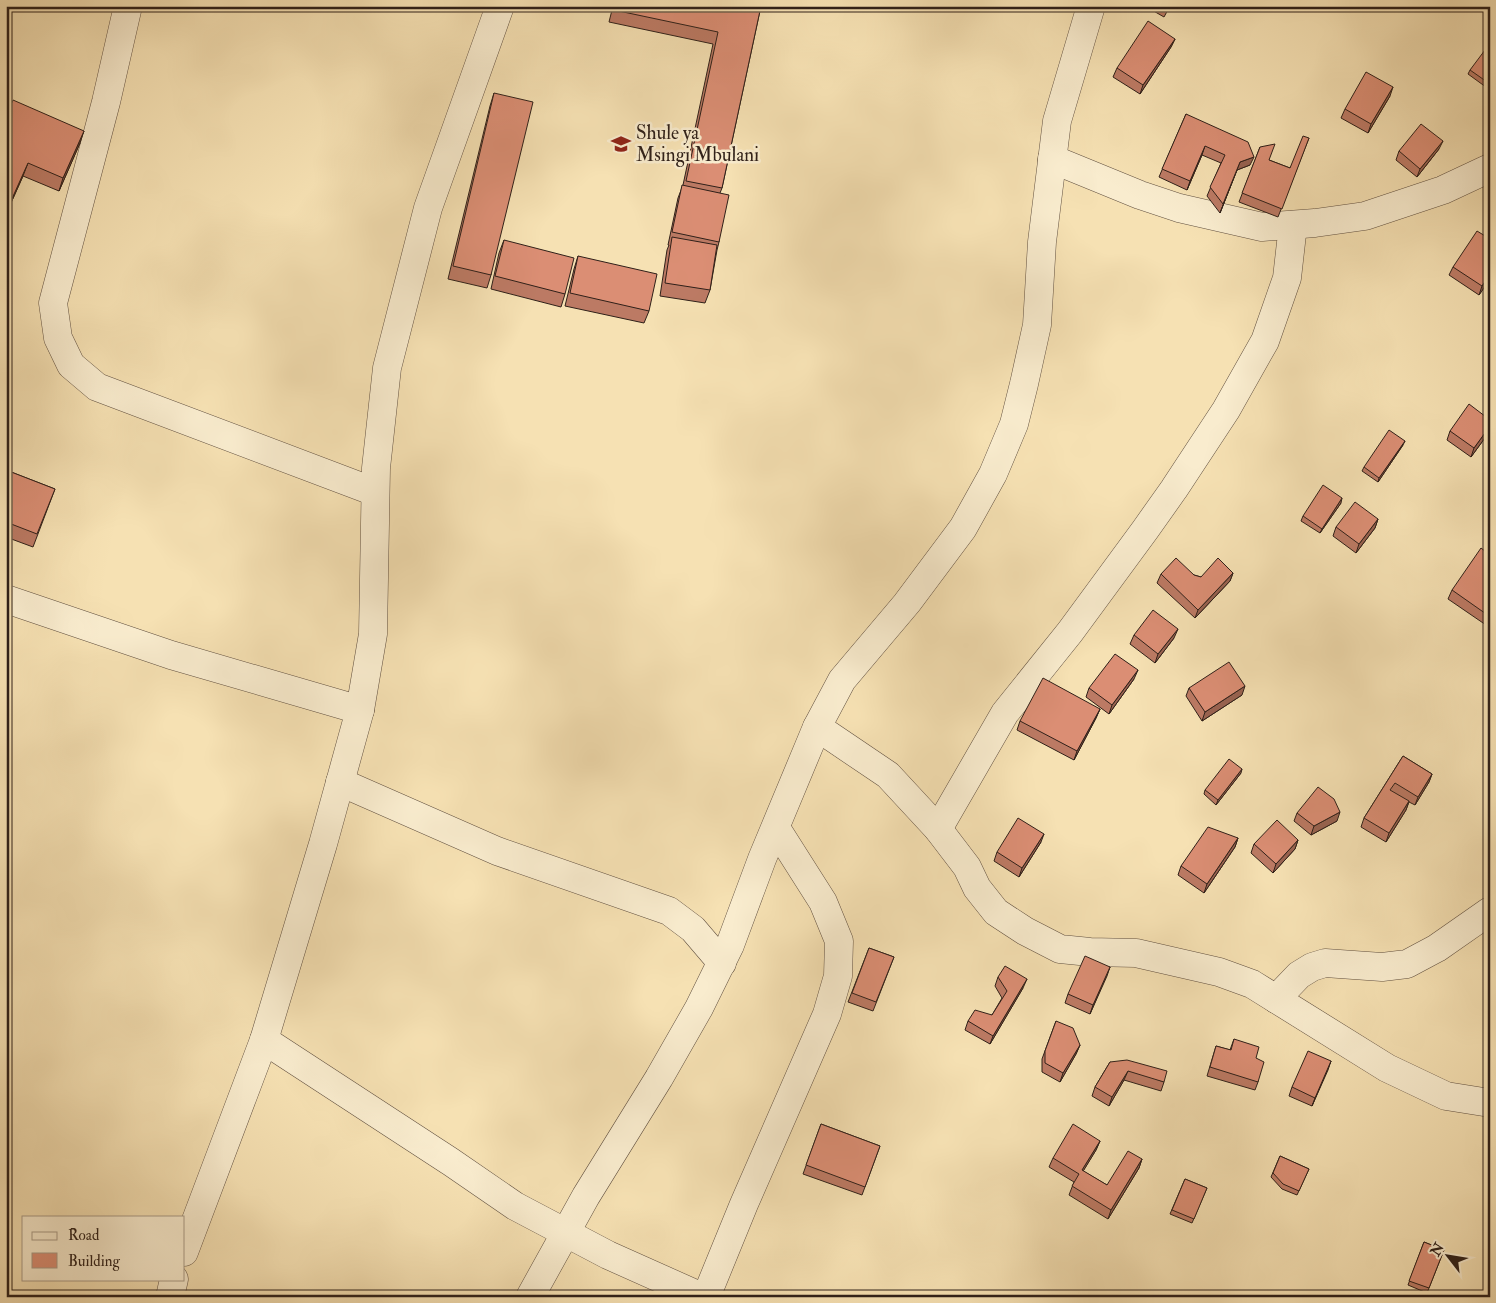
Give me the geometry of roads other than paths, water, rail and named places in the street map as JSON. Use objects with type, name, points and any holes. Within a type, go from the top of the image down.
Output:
[{"type":"street","points":[[128,6],[106,102],[53,303],[58,338],[71,364],[97,387],[376,492]]},
{"type":"street","points":[[185,1249],[264,1040],[323,844],[360,710],[373,634],[376,468],[387,368],[428,208],[500,6]]},
{"type":"street","points":[[530,1297],[610,1155],[659,1078],[699,1008],[722,962],[817,727],[842,680],[907,603],[963,528],[993,474],[1014,424],[1037,325],[1042,242],[1057,121],[1091,6]]},
{"type":"street","points":[[1052,159],[1140,195],[1179,208],[1262,227],[1365,216],[1443,190],[1490,168]]},
{"type":"street","points":[[938,829],[1005,713],[1070,632],[1145,530],[1226,410],[1265,341],[1287,278],[1293,225]]},
{"type":"street","points":[[6,599],[171,655],[360,710]]},
{"type":"street","points":[[817,727],[888,775],[938,829],[967,867],[977,888],[996,912],[1025,932],[1060,949],[1136,953],[1219,972],[1252,984],[1387,1068],[1446,1096],[1490,1103]]},
{"type":"street","points":[[340,782],[497,851],[669,910],[693,929],[722,962]]},
{"type":"street","points":[[264,1040],[515,1206],[564,1234],[695,1295],[744,1204],[828,1014],[838,976],[839,941],[823,902],[776,828]]},
{"type":"street","points":[[1276,999],[1299,975],[1312,967],[1325,963],[1382,966],[1407,964],[1437,948],[1490,911]]},
{"type":"street","points":[[170,1297],[174,1280]]},
{"type":"place","name":"Shule ya Msingi Mbulani","points":[[621,144]]}]
